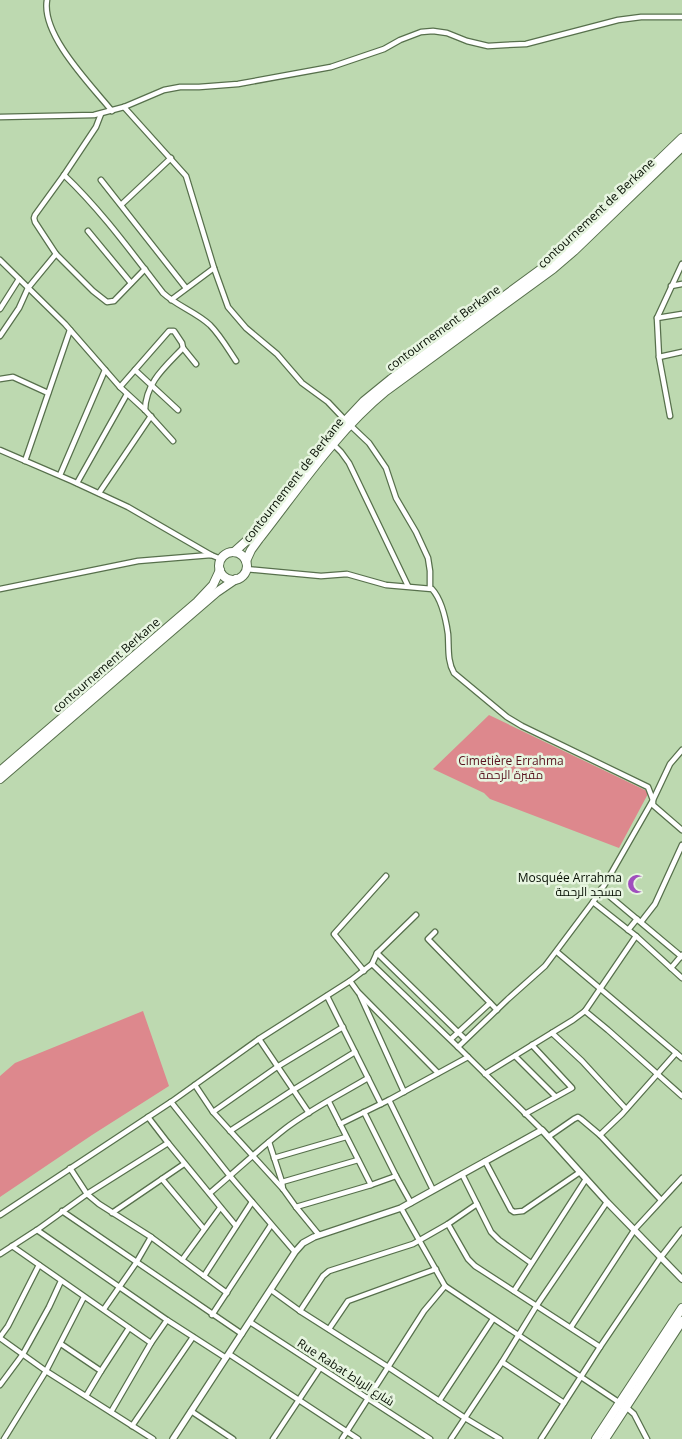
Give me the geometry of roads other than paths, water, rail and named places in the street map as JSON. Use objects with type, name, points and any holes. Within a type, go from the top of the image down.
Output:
[{"type":"highway","name":"contournement Berkane","points":[[234,552],[253,535],[347,422],[382,386],[554,260],[682,138]]},
{"type":"highway","name":"contournement de Berkane","points":[[246,565],[255,544],[333,444],[347,422],[559,265],[682,147]]},
{"type":"highway","points":[[0,779],[217,592],[242,576],[246,565],[242,555],[234,552],[227,554],[221,559],[220,570],[224,577],[236,579]]},
{"type":"highway","name":"contournement Berkane","points":[[0,771],[197,602],[213,585],[220,570]]},
{"type":"highway","points":[[605,1439],[623,1405],[682,1308]]},
{"type":"highway","points":[[596,1439],[623,1405],[682,1321]]},
{"type":"street","points":[[46,0],[48,17],[58,42],[112,111]]},
{"type":"street","points":[[0,117],[101,114],[124,107],[164,90],[180,87],[238,84],[331,67],[384,49],[421,32],[447,33],[467,41],[488,46],[526,44],[618,20],[641,17],[682,18]]},
{"type":"street","points":[[124,107],[186,176],[224,297],[234,315],[246,328],[277,354],[302,383],[328,402],[369,443],[386,468],[396,498],[416,532],[428,558],[430,588]]},
{"type":"street","points":[[101,114],[96,127],[34,218],[35,222],[56,254],[92,291],[107,302],[114,301],[145,269]]},
{"type":"street","points":[[122,204],[171,158]]},
{"type":"street","points":[[64,175],[87,197],[164,293],[171,300],[210,325],[236,361]]},
{"type":"street","points":[[101,180],[122,204],[186,288]]},
{"type":"street","points":[[88,231],[131,283]]},
{"type":"street","points":[[0,336],[19,308],[28,288],[56,254]]},
{"type":"street","points":[[1,264],[19,279],[70,330],[120,387],[151,416],[173,441]]},
{"type":"street","points":[[670,416],[659,357],[657,318],[682,264]]},
{"type":"street","points":[[171,300],[214,268]]},
{"type":"street","points":[[0,309],[19,279]]},
{"type":"street","points":[[672,286],[682,284]]},
{"type":"street","points":[[657,318],[682,314]]},
{"type":"street","points":[[25,461],[70,330]]},
{"type":"street","points":[[120,387],[169,331],[174,331],[183,348],[196,364]]},
{"type":"street","points":[[145,410],[146,398],[151,384],[183,348]]},
{"type":"street","points":[[659,357],[682,352]]},
{"type":"street","points":[[60,476],[105,370]]},
{"type":"street","points":[[135,370],[178,410]]},
{"type":"street","points":[[0,379],[13,377],[48,393]]},
{"type":"street","points":[[77,483],[127,394]]},
{"type":"street","points":[[98,493],[151,416]]},
{"type":"street","points":[[333,444],[349,463],[408,586]]},
{"type":"street","points":[[0,450],[128,507],[221,559]]},
{"type":"street","points":[[0,589],[138,561],[211,555]]},
{"type":"street","points":[[246,565],[321,576],[347,574],[378,583],[434,590],[441,604],[448,632],[450,663],[454,673],[507,717],[522,726],[648,787],[653,805],[682,830]]},
{"type":"street","points":[[458,1046],[545,966],[557,952],[605,884],[653,800],[670,764],[682,750]]},
{"type":"street","points":[[642,922],[655,904],[682,845]]},
{"type":"street","points":[[364,971],[334,934],[386,876]]},
{"type":"street","points":[[601,889],[682,956],[671,968]]},
{"type":"street","points":[[593,902],[636,936],[682,978]]},
{"type":"street","points":[[0,1215],[171,1102],[259,1038],[364,971],[372,964],[377,953],[416,915]]},
{"type":"street","points":[[628,930],[637,918]]},
{"type":"street","points":[[434,932],[428,939],[496,1010]]},
{"type":"street","points":[[485,1074],[573,1020],[584,1011],[636,936]]},
{"type":"street","points":[[557,952],[680,1054],[658,1074],[600,1135]]},
{"type":"street","points":[[377,953],[465,1040]]},
{"type":"street","points":[[372,964],[451,1039],[542,1130],[607,1202],[682,1279]]},
{"type":"street","points":[[350,981],[358,992],[438,1073]]},
{"type":"street","points":[[358,992],[404,1092]]},
{"type":"street","points":[[327,996],[381,1104]]},
{"type":"street","points":[[451,1039],[490,1003]]},
{"type":"street","points":[[584,1011],[682,1096]]},
{"type":"street","points":[[213,1112],[278,1067],[343,1027]]},
{"type":"street","points":[[552,1033],[582,1060],[626,1109]]},
{"type":"street","points":[[259,1038],[309,1113]]},
{"type":"street","points":[[525,1114],[572,1088],[532,1045]]},
{"type":"street","points":[[230,1131],[355,1052]]},
{"type":"street","points":[[514,1056],[555,1096]]},
{"type":"street","points":[[340,1124],[468,1057]]},
{"type":"street","points":[[210,1193],[252,1155],[286,1128],[368,1078]]},
{"type":"street","points":[[195,1085],[213,1112],[283,1189],[319,1235]]},
{"type":"street","points":[[389,1100],[434,1190]]},
{"type":"street","points":[[171,1102],[230,1176],[295,1252]]},
{"type":"street","points":[[329,1102],[371,1185]]},
{"type":"street","points":[[364,1112],[411,1203]]},
{"type":"street","points":[[148,1117],[184,1164],[236,1226]]},
{"type":"street","points":[[548,1137],[578,1117],[600,1135],[661,1200]]},
{"type":"street","points":[[173,1439],[295,1252],[303,1243],[319,1235],[401,1208],[542,1130]]},
{"type":"street","points":[[274,1158],[346,1137]]},
{"type":"street","points":[[269,1142],[283,1189]]},
{"type":"street","points":[[0,1254],[87,1194],[168,1143]]},
{"type":"street","points":[[282,1182],[358,1160]]},
{"type":"street","points":[[485,1162],[511,1210],[514,1212],[523,1211],[580,1172]]},
{"type":"street","points":[[112,1213],[184,1164]]},
{"type":"street","points":[[70,1168],[87,1194],[227,1293]]},
{"type":"street","points":[[462,1174],[495,1236],[531,1263]]},
{"type":"street","points":[[296,1207],[396,1176]]},
{"type":"street","points":[[570,1327],[635,1229],[682,1178]]},
{"type":"street","points":[[514,1291],[586,1179]]},
{"type":"street","points":[[162,1180],[204,1229]]},
{"type":"street","points":[[204,1276],[252,1202]]},
{"type":"street","points":[[451,1439],[537,1305],[607,1202]]},
{"type":"street","points":[[300,1311],[323,1276],[329,1271],[420,1241],[477,1204]]},
{"type":"street","points":[[182,1260],[220,1208]]},
{"type":"street","points":[[401,1208],[445,1286],[623,1405],[634,1414],[647,1439]]},
{"type":"street","points":[[62,1211],[242,1334]]},
{"type":"street","points":[[212,1315],[271,1224]]},
{"type":"street","points":[[448,1224],[468,1258],[475,1266],[600,1347]]},
{"type":"street","points":[[37,1230],[192,1337],[227,1356],[358,1439]]},
{"type":"street","points":[[541,1439],[600,1347],[661,1257],[682,1230]]},
{"type":"street","points":[[104,1310],[151,1238]]},
{"type":"street","points":[[12,1246],[151,1343]]},
{"type":"street","points":[[39,1265],[0,1338],[46,1371],[153,1439]]},
{"type":"street","points":[[329,1329],[348,1301],[436,1269]]},
{"type":"street","points":[[0,1385],[23,1354],[61,1281]]},
{"type":"street","points":[[342,1439],[424,1311],[445,1286]]},
{"type":"street","points":[[271,1290],[300,1311],[500,1439]]},
{"type":"street","points":[[4,1439],[46,1371],[84,1297]]},
{"type":"street","points":[[439,1401],[474,1344],[493,1318]]},
{"type":"street","points":[[111,1412],[151,1343],[167,1320]]},
{"type":"street","name":"Rue Rabat شارع الرباط","points":[[250,1322],[430,1439]]},
{"type":"street","points":[[86,1396],[129,1328]]},
{"type":"street","points":[[132,1426],[192,1337]]},
{"type":"street","points":[[61,1344],[101,1371]]},
{"type":"street","points":[[502,1362],[564,1403]]},
{"type":"street","points":[[273,1439],[320,1368]]},
{"type":"street","points":[[191,1411],[233,1439]]},
{"type":"place","name":"Mosquée Arrahma مسجد الرحمة","points":[[637,884]]},
{"type":"park label","name":"Cimetière Errahma مقبرة الرحمة","points":[[511,767]]}]
